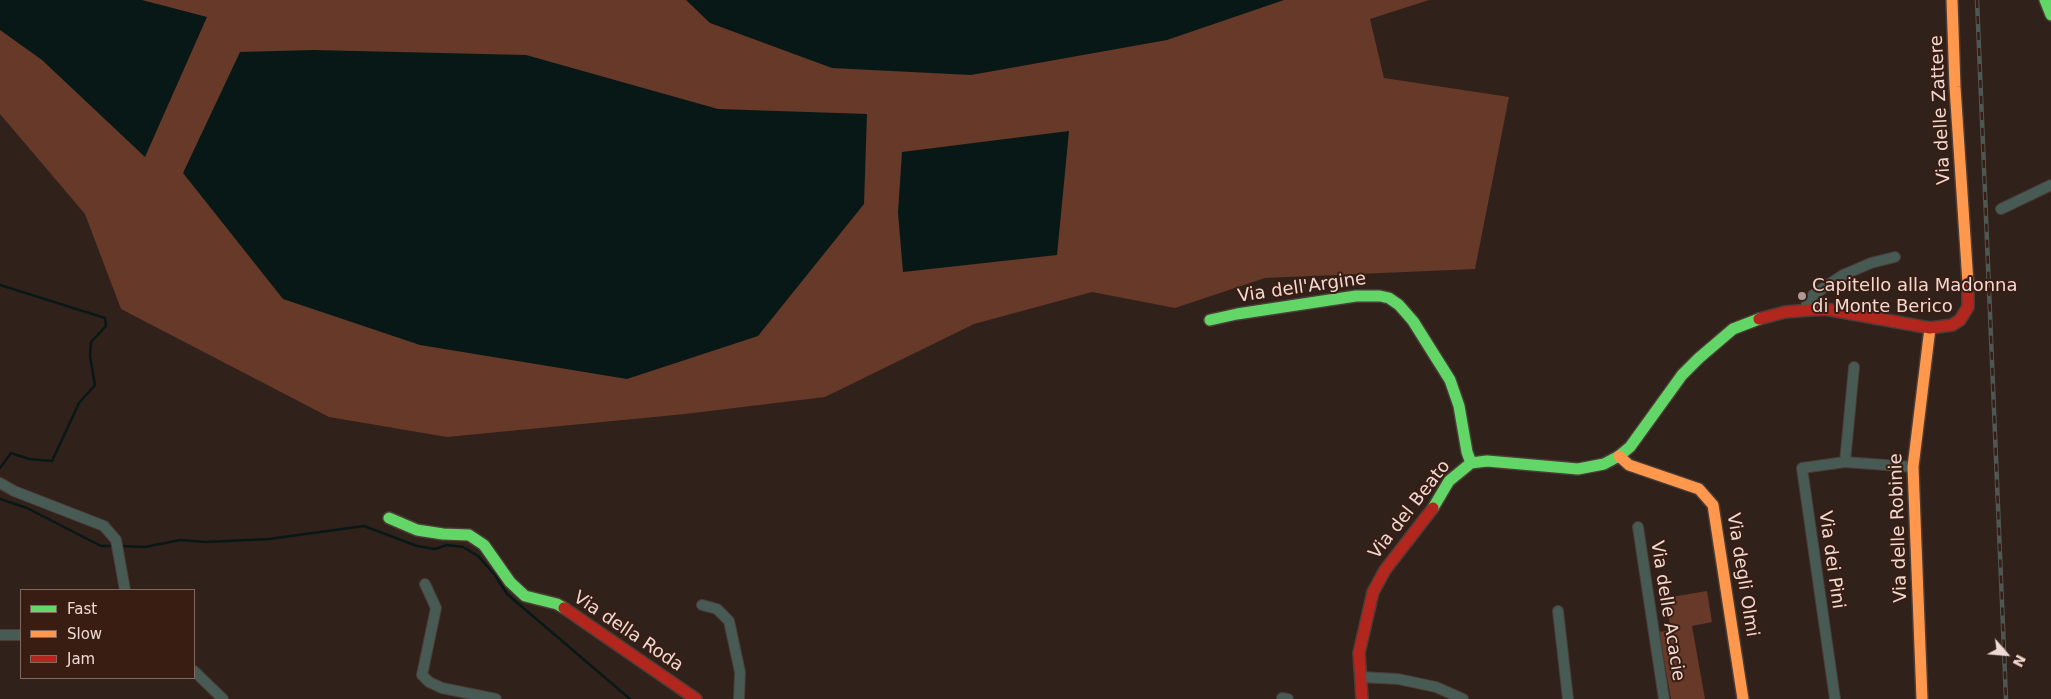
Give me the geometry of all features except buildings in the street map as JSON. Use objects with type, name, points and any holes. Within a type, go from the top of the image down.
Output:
[{"type":"street","name":"Via delle Zattere","points":[[1952,0],[1958,150],[1965,217]]},
{"type":"street","points":[[2046,0],[2051,15]]},
{"type":"street","points":[[2001,209],[2051,185]]},
{"type":"street","name":"Via del Beato","points":[[1362,699],[1359,653],[1373,592],[1385,570],[1430,512],[1449,481],[1471,463],[1487,461],[1578,468],[1604,464],[1619,456],[1630,447],[1682,375],[1733,329],[1769,315],[1825,309],[1930,328],[1952,325],[1960,320],[1968,307],[1965,217]]},
{"type":"street","points":[[1804,311],[1813,295],[1843,275],[1871,263],[1895,257]]},
{"type":"street","name":"Via dell'Argine","points":[[1210,320],[1237,314],[1356,296],[1389,298],[1399,305],[1413,320],[1450,380],[1459,406],[1467,452],[1471,463]]},
{"type":"street","name":"Via delle Robinie","points":[[1922,699],[1912,467],[1930,328]]},
{"type":"street","points":[[1845,462],[1854,367]]},
{"type":"street","name":"Via degli Olmi","points":[[1619,456],[1629,464],[1699,489],[1713,505],[1744,699]]},
{"type":"street","name":"Via dei Pini","points":[[1835,699],[1802,468],[1845,462],[1912,467]]},
{"type":"street","points":[[0,483],[14,491],[104,526],[116,540],[125,589]]},
{"type":"street","name":"Via della Roda","points":[[389,518],[417,530],[469,535],[484,545],[510,582],[526,596],[557,604],[696,699]]},
{"type":"street","name":"Via delle Acacie","points":[[1638,527],[1664,699]]},
{"type":"street","points":[[425,584],[436,608],[422,676],[429,682],[442,688],[496,699]]},
{"type":"street","points":[[702,605],[717,609],[729,621],[740,672],[739,699]]},
{"type":"street","points":[[1558,611],[1568,699]]},
{"type":"street","points":[[0,635],[20,635]]},
{"type":"street","points":[[195,672],[223,699]]},
{"type":"street","points":[[1361,676],[1408,681],[1436,687],[1463,699]]},
{"type":"shaded area","points":[[0,0],[1429,0],[1370,19],[1384,78],[1509,97],[1475,269],[1265,278],[1175,308],[1092,292],[974,324],[825,397],[685,414],[447,437],[329,417],[121,309],[85,214],[0,114]]},
{"type":"shaded area","points":[[0,0],[142,0],[207,17],[145,157],[42,60],[0,30]]},
{"type":"shaded area","points":[[686,0],[1284,0],[1167,40],[971,75],[832,68],[710,23]]},
{"type":"shaded area","points":[[313,50],[526,55],[718,109],[867,114],[864,204],[758,336],[627,379],[420,345],[283,299],[183,173],[240,52]]},
{"type":"shaded area","points":[[1069,131],[1057,255],[903,272],[898,213],[902,152]]},
{"type":"shaded area","points":[[1707,591],[1712,622],[1692,626],[1705,699],[1671,699],[1659,632],[1671,630],[1665,598]]},
{"type":"waterway","points":[[0,285],[105,318],[106,326],[91,342],[90,356],[95,385],[79,403],[52,461],[29,459],[11,453],[0,468]]},
{"type":"waterway","points":[[0,499],[27,508],[101,546],[115,546]]},
{"type":"waterway","points":[[121,546],[145,547],[180,540],[206,542],[269,539],[364,526],[417,546],[435,549],[447,545],[463,547],[478,556],[495,575],[507,594],[630,699]]},
{"type":"railway","points":[[1977,0],[2006,699]]},
{"type":"traffic: fast","points":[[2045,0],[2051,15]]},
{"type":"traffic: fast","points":[[1210,320],[1237,314],[1356,296],[1389,298],[1399,305],[1413,321],[1450,380],[1459,406],[1467,452],[1471,463]]},
{"type":"traffic: fast","points":[[1433,508],[1449,481],[1471,463],[1487,461],[1578,469],[1604,464],[1619,456],[1630,447],[1682,375],[1699,358],[1733,329],[1759,319]]},
{"type":"traffic: fast","points":[[389,518],[417,530],[469,535],[484,545],[510,582],[525,596],[557,604],[564,608]]},
{"type":"traffic: slow","points":[[1952,0],[1955,87],[1968,283]]},
{"type":"traffic: slow","points":[[1922,699],[1913,467],[1930,328]]},
{"type":"traffic: slow","points":[[1619,456],[1629,465],[1699,489],[1713,505],[1743,699]]},
{"type":"traffic: jam","points":[[1759,319],[1785,312],[1825,309],[1930,328],[1952,325],[1960,320],[1968,307],[1968,283]]},
{"type":"traffic: jam","points":[[1362,699],[1359,653],[1373,592],[1385,570],[1433,508]]},
{"type":"traffic: jam","points":[[564,608],[696,699]]},
{"type":"place","name":"Capitello alla Madonna di Monte Berico","points":[[1802,296]]}]
